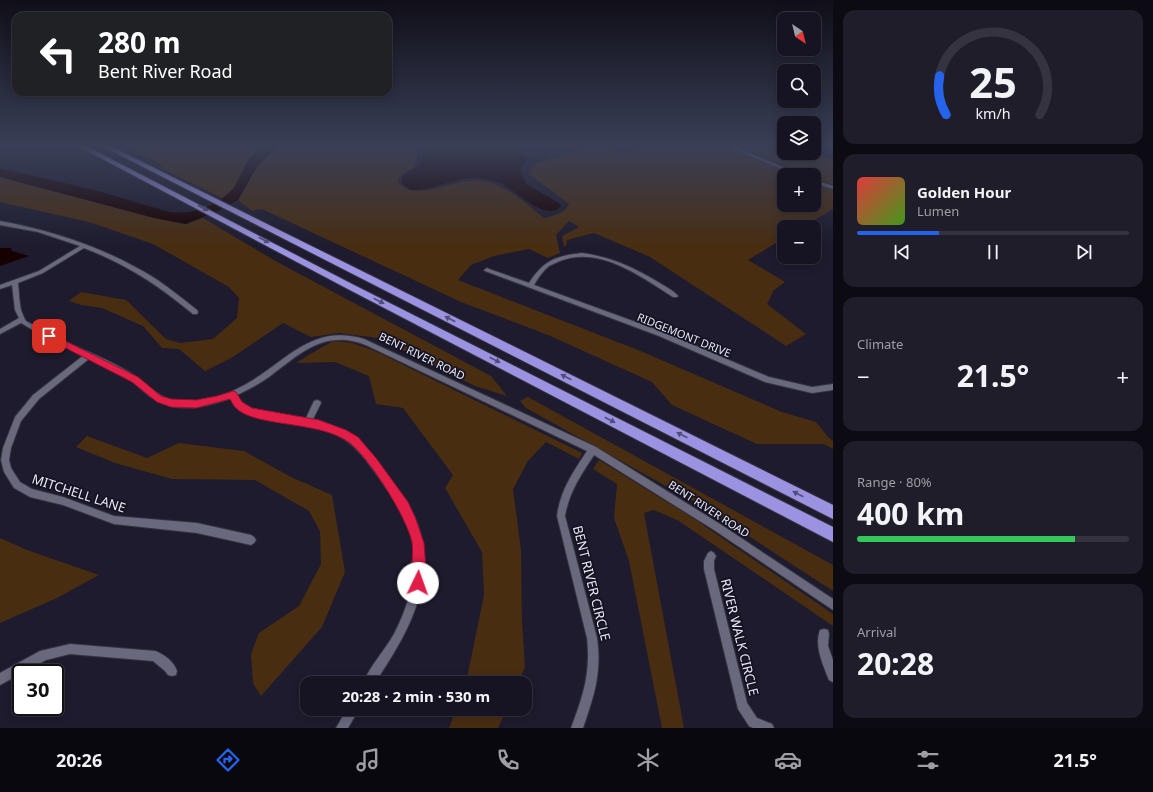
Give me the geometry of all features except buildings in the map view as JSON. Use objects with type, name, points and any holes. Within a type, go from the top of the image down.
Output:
[{"type":"highway","points":[[145,179],[230,222],[349,286],[833,535]]},
{"type":"highway","points":[[170,179],[833,512]]},
{"type":"street","points":[[821,184],[833,188]]},
{"type":"street","points":[[0,223],[36,230],[108,255],[148,277],[195,312]]},
{"type":"street","points":[[0,287],[41,272],[83,246]]},
{"type":"street","points":[[530,286],[549,264],[562,257],[603,257],[619,262],[642,274],[675,296]]},
{"type":"street","name":"RIDGEMONT DRIVE","points":[[487,270],[661,334],[768,380],[812,390],[833,387]]},
{"type":"street","points":[[0,332],[21,320],[18,310],[15,282]]},
{"type":"street","name":"BENT RIVER ROAD","points":[[21,320],[37,330],[135,380],[157,398],[171,403],[196,404],[218,400],[233,394],[259,380],[308,346],[330,338],[347,337],[370,344],[593,450],[717,527],[833,605]]},
{"type":"street","name":"MITCHELL LANE","points":[[89,356],[36,397],[18,419],[6,448],[5,460],[7,469],[18,485],[30,493],[63,501],[114,520],[197,528],[251,540]]},
{"type":"street","points":[[233,394],[238,405],[250,411],[262,415],[308,422],[343,433],[360,446],[404,506],[416,532],[420,570],[413,606],[408,618],[373,676]]},
{"type":"street","points":[[308,422],[317,403]]},
{"type":"street","name":"BENT RIVER CIRCLE","points":[[577,728],[590,693],[595,658],[592,638],[561,516],[562,504],[566,494],[593,450]]},
{"type":"street","name":"RIVER WALK CIRCLE","points":[[711,556],[708,569],[742,705],[753,722],[768,728]]},
{"type":"street","points":[[824,634],[822,646],[833,676]]},
{"type":"street","points":[[0,680],[44,655],[70,649],[150,655],[158,658],[172,671]]},
{"type":"street","points":[[342,728],[349,716]]},
{"type":"shaded area","points":[[0,179],[8,179],[173,222],[186,224],[203,218],[279,263],[491,376],[507,396],[475,386],[379,338],[339,333],[311,337],[283,323],[233,357],[205,371],[179,349],[162,348],[143,326],[102,308],[81,305],[69,301],[81,292],[126,300],[166,339],[180,343],[213,339],[237,318],[239,298],[229,287],[153,244],[89,222],[0,202]]},
{"type":"shaded area","points":[[7,179],[47,179],[98,191],[177,213],[202,209],[218,201],[231,191],[239,179],[250,179],[238,200],[220,210],[186,224],[154,218]]},
{"type":"shaded area","points":[[183,179],[238,179],[232,190],[222,198]]},
{"type":"shaded area","points":[[250,179],[399,179],[397,182],[406,188],[415,191],[471,181],[482,181],[507,190],[544,218],[562,212],[569,204],[535,179],[777,179],[777,212],[821,212],[821,185],[833,190],[833,209],[814,220],[777,220],[777,242],[748,260],[785,282],[774,290],[767,304],[806,334],[786,346],[650,257],[594,233],[567,240],[566,246],[564,247],[562,236],[579,227],[569,221],[556,235],[560,253],[548,258],[529,249],[494,256],[471,265],[458,280],[638,350],[782,412],[816,422],[833,441],[833,449],[824,444],[757,444],[672,405],[652,382],[548,335],[461,302],[262,209],[252,211],[238,200]]},
{"type":"shaded area","points":[[402,179],[464,179],[433,187],[410,190],[402,184]]},
{"type":"shaded area","points":[[487,179],[524,179],[526,184],[559,203],[561,206],[555,210],[547,211],[530,204],[506,186]]},
{"type":"shaded area","points":[[821,179],[833,179],[833,185],[821,181]]},
{"type":"shaded area","points":[[0,248],[11,248],[12,251],[29,256],[0,266]]},
{"type":"shaded area","points":[[334,341],[352,343],[375,351],[582,453],[579,459],[546,442],[528,461],[513,489],[521,550],[522,622],[525,667],[521,676],[467,676],[484,595],[482,552],[445,488],[453,475],[403,408],[376,404],[369,376],[335,362],[296,363]]},
{"type":"shaded area","points":[[528,397],[833,565],[833,591],[707,509],[526,408],[520,401]]},
{"type":"shaded area","points":[[87,436],[147,458],[179,443],[244,451],[291,477],[332,495],[345,572],[322,627],[261,696],[253,683],[251,654],[259,633],[299,606],[321,564],[320,531],[309,511],[255,480],[172,479],[115,463],[76,447]]},
{"type":"shaded area","points":[[599,460],[693,518],[833,614],[833,626],[679,521],[654,510],[644,513],[684,728],[662,728],[629,561],[614,518],[617,484],[593,469]]},
{"type":"shaded area","points":[[0,538],[27,550],[99,575],[57,598],[0,623]]},
{"type":"shaded area","points":[[453,716],[504,716],[498,728],[449,728]]},
{"type":"route","points":[[49,336],[114,368],[135,380],[152,395],[171,403],[196,404],[218,400],[233,394],[238,405],[250,411],[262,415],[319,424],[343,433],[354,440],[373,462],[404,506],[416,532],[420,570],[418,583]]}]
